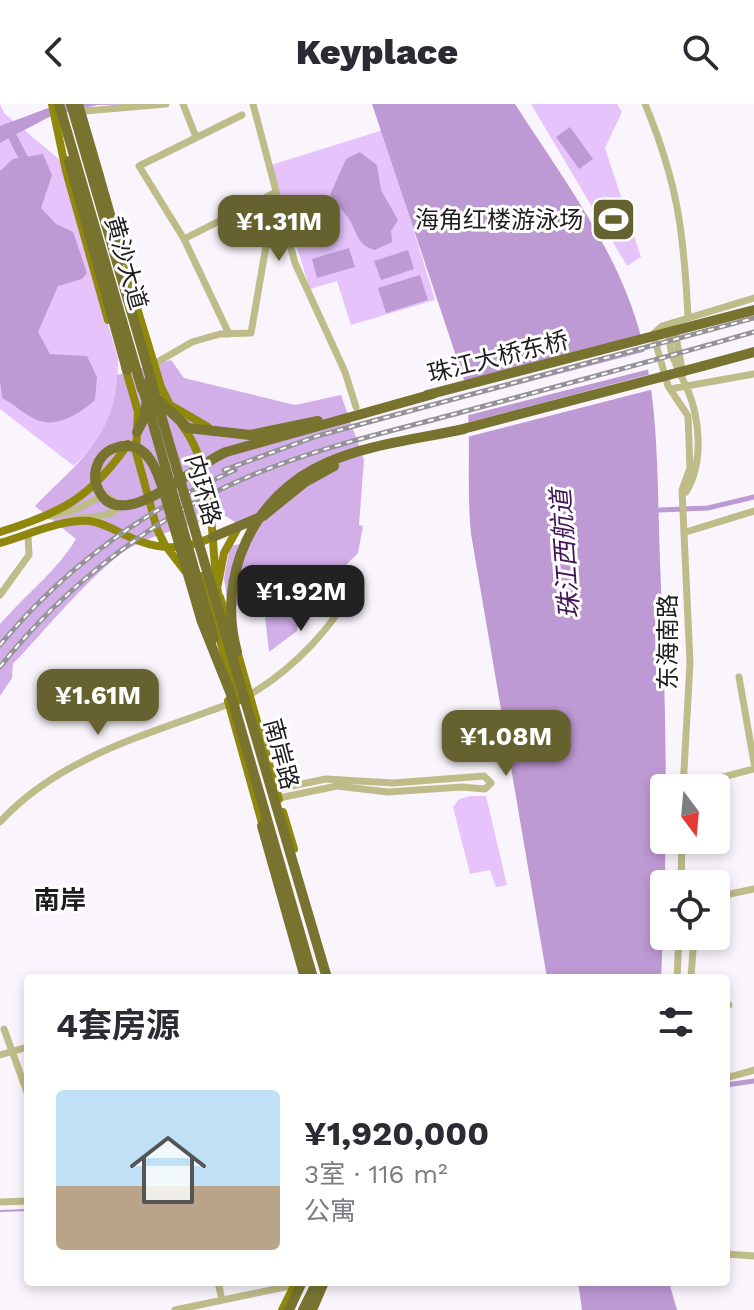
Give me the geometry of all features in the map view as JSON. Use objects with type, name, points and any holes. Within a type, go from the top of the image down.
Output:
[{"type":"highway","name":"黄沙大道","points":[[71,109],[104,199],[155,401]]},
{"type":"highway","name":"黄沙大道","points":[[71,109],[155,401],[187,422]]},
{"type":"highway","points":[[71,109],[123,260],[130,296]]},
{"type":"highway","points":[[71,109],[74,183],[127,370]]},
{"type":"highway","name":"内环路","points":[[71,109],[310,974]]},
{"type":"highway","name":"内环路","points":[[71,109],[276,792],[326,974]]},
{"type":"highway","name":"珠江大桥东桥","points":[[187,422],[228,434],[250,435],[433,394],[754,310]]},
{"type":"highway","points":[[213,537],[263,516],[305,482],[334,466],[754,352]]},
{"type":"highway","points":[[703,366],[754,359]]},
{"type":"highway","points":[[232,689],[202,622],[166,499],[161,484],[154,464],[141,449],[127,446],[111,449],[100,460],[95,475],[99,492],[113,505],[128,507],[147,500],[157,494],[168,486],[196,467],[219,454],[433,394]]},
{"type":"highway","points":[[137,432],[155,401]]},
{"type":"highway","points":[[276,792],[231,623],[234,574],[250,534],[282,492],[315,468],[354,453],[464,429]]},
{"type":"highway","points":[[262,826],[278,885],[310,974]]},
{"type":"highway","points":[[291,1310],[299,1286]]},
{"type":"highway","points":[[302,1310],[319,1286]]},
{"type":"highway","points":[[313,1310],[321,1286]]},
{"type":"main road","points":[[52,104],[71,109],[66,171],[102,298],[127,370],[155,401]]},
{"type":"main road","points":[[104,199],[135,284],[138,312]]},
{"type":"main road","points":[[130,296],[154,364],[155,401]]},
{"type":"main road","name":"南岸路","points":[[155,401],[187,422],[211,507],[213,567],[228,640],[326,974]]},
{"type":"main road","points":[[0,532],[50,516],[91,490],[137,432],[149,422],[160,419],[187,422]]},
{"type":"main road","points":[[137,432],[136,452],[157,529],[167,549],[194,585],[262,826],[310,974]]},
{"type":"main road","points":[[0,543],[61,525],[101,523],[151,546],[167,549],[178,549],[213,537]]},
{"type":"main road","points":[[239,526],[224,553],[218,590],[251,694],[276,792]]},
{"type":"main road","name":"南岸路","points":[[178,549],[198,568],[304,934],[310,974]]},
{"type":"main road","points":[[222,678],[226,660]]},
{"type":"main road","points":[[229,704],[232,689]]},
{"type":"main road","points":[[262,826],[276,838]]},
{"type":"main road","points":[[302,950],[304,934]]},
{"type":"main road","points":[[282,1310],[298,1286]]},
{"type":"street","points":[[71,109],[166,104]]},
{"type":"street","points":[[183,104],[196,137]]},
{"type":"street","points":[[253,104],[274,193],[295,263],[345,372],[356,407]]},
{"type":"street","points":[[645,104],[668,160],[679,202],[688,318]]},
{"type":"street","points":[[229,334],[184,239],[139,166],[242,115]]},
{"type":"street","points":[[184,239],[274,193]]},
{"type":"street","points":[[154,364],[192,342],[251,333],[270,223],[278,206]]},
{"type":"street","points":[[675,322],[754,298]]},
{"type":"street","name":"东海南路","points":[[683,500],[696,473],[695,412],[675,337],[675,322],[658,327],[653,334],[669,389],[681,401],[689,422],[690,468],[683,500],[690,663],[684,774]]},
{"type":"street","points":[[669,389],[754,374]]},
{"type":"street","points":[[695,412],[698,393],[707,384]]},
{"type":"street","points":[[50,516],[75,510],[104,495],[115,501],[116,510],[110,515],[82,515],[61,525]]},
{"type":"street","points":[[686,532],[752,514]]},
{"type":"street","points":[[0,595],[29,555],[28,535]]},
{"type":"street","points":[[198,568],[213,567]]},
{"type":"street","points":[[251,694],[281,673],[330,626],[358,580]]},
{"type":"street","points":[[728,774],[754,766],[739,677]]},
{"type":"street","points":[[0,822],[35,791],[77,764],[229,704]]},
{"type":"street","points":[[484,776],[491,783],[485,789],[462,787],[388,792],[337,786],[276,792],[326,779],[393,783],[484,776]]},
{"type":"street","points":[[730,894],[754,889]]},
{"type":"street","points":[[677,974],[678,950]]},
{"type":"street","points":[[691,974],[693,950]]},
{"type":"street","points":[[4,1029],[24,1072]]},
{"type":"street","points":[[0,1055],[24,1048]]},
{"type":"street","points":[[730,1077],[754,1070]]},
{"type":"street","points":[[0,1202],[24,1201]]},
{"type":"street","points":[[730,1254],[754,1256]]},
{"type":"street","points":[[219,1286],[222,1300]]},
{"type":"street","points":[[175,1310],[286,1286]]},
{"type":"shaded area","points":[[0,104],[4,113],[60,160],[118,358],[117,395],[103,436],[74,466],[0,409]]},
{"type":"shaded area","name":"海角红楼游泳场","points":[[531,104],[617,104],[622,112],[605,148],[641,257],[627,266]]},
{"type":"shaded area","points":[[383,130],[435,300],[351,325],[337,281],[310,289],[271,165]]},
{"type":"shaded area","points":[[171,360],[184,378],[295,405],[341,395],[364,460],[359,525],[363,526],[358,553],[342,569],[323,605],[318,602],[299,619],[297,631],[269,652],[262,590],[243,594],[230,618],[224,578],[230,546],[240,544],[248,530],[224,515],[153,537],[117,557],[86,585],[13,664],[12,678],[0,696],[0,624],[50,573],[76,539],[35,506],[78,463],[101,433],[115,397],[117,375]]},
{"type":"shaded area","points":[[486,796],[507,885],[496,887],[490,870],[470,874],[453,807],[459,799]]},
{"type":"water","points":[[59,104],[165,104],[97,105],[49,117],[0,143],[0,126]]},
{"type":"water","name":"珠江西航道","points":[[372,104],[515,104],[600,239],[628,296],[638,326],[654,413],[658,473],[666,774],[650,774],[650,854],[665,854],[665,870],[650,870],[650,950],[662,950],[661,974],[546,974],[471,534],[466,386]]},
{"type":"water","points":[[570,127],[593,159],[579,169],[556,137]]},
{"type":"water","points":[[360,152],[377,165],[381,190],[398,220],[391,231],[392,242],[375,250],[360,240],[350,220],[330,195],[346,159]]},
{"type":"water","points":[[43,154],[52,175],[41,208],[56,224],[73,232],[87,273],[82,279],[58,286],[38,332],[50,354],[87,356],[97,377],[95,400],[76,414],[51,422],[35,419],[2,398],[0,381],[0,171],[13,159]]},
{"type":"water","points":[[349,248],[355,267],[317,278],[312,259]]},
{"type":"water","points":[[408,250],[414,269],[381,280],[374,261]]},
{"type":"water","points":[[420,275],[428,300],[386,313],[378,288]]},
{"type":"water","points":[[579,1286],[670,1286],[677,1310],[582,1310]]},
{"type":"pier","points":[[644,334],[646,347],[463,395],[462,387]]},
{"type":"pier","points":[[647,351],[650,369],[465,416],[463,399]]},
{"type":"pier","points":[[651,374],[654,389],[467,437],[466,423]]},
{"type":"waterway","points":[[10,132],[23,157]]},
{"type":"waterway","points":[[659,510],[708,508],[754,497]]},
{"type":"waterway","points":[[730,1084],[754,1081]]},
{"type":"waterway","points":[[0,1211],[24,1210]]},
{"type":"railway","points":[[224,470],[317,436],[754,318]]},
{"type":"railway","points":[[0,667],[55,606],[120,551],[190,505],[227,486],[338,445],[754,332]]},
{"type":"railway","points":[[0,645],[50,591],[107,544],[169,504],[235,470]]},
{"type":"place","name":"海角红楼游泳场","points":[[614,220]]},
{"type":"district","name":"南岸","points":[[60,900]]}]
